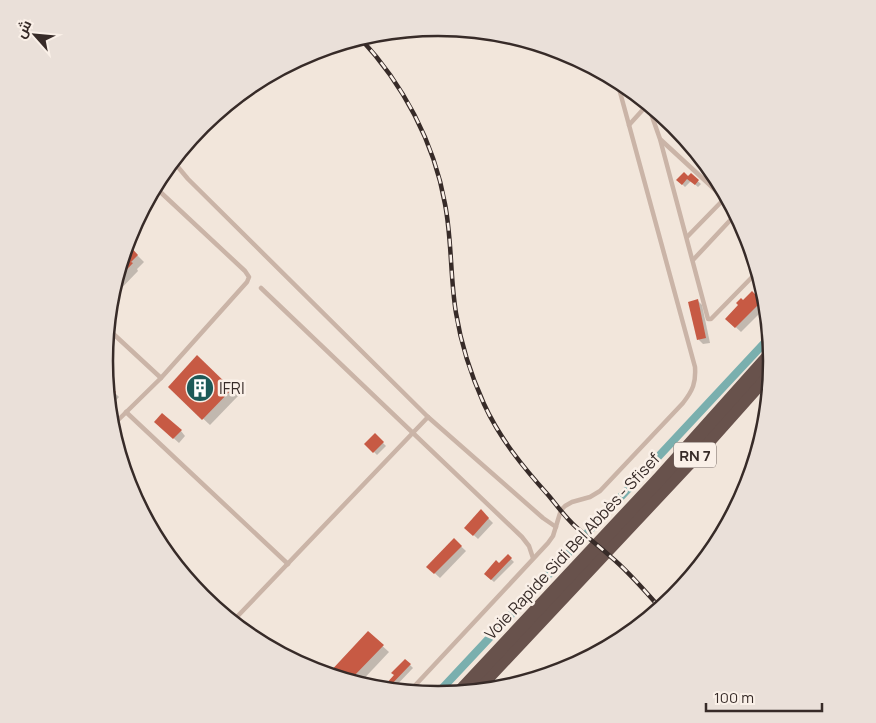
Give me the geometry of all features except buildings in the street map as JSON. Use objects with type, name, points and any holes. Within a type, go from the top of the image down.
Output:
[{"type":"highway","name":"Voie Rapide Sidi Bel Abbès - Sfisef","points":[[466,685],[660,478],[763,363]]},
{"type":"highway","name":"Voie Rapide Sidi Bel Abbès - Sfisef","points":[[482,684],[688,464],[763,380]]},
{"type":"lane","points":[[414,686],[548,544],[553,536],[561,510],[572,502],[600,491],[683,403],[691,393],[694,385],[696,377],[695,367],[620,92]]},
{"type":"lane","points":[[629,124],[643,109]]},
{"type":"lane","points":[[653,118],[709,319],[752,277]]},
{"type":"lane","points":[[660,139],[708,181]]},
{"type":"lane","points":[[178,167],[428,417],[543,518],[556,527]]},
{"type":"lane","points":[[118,420],[161,378],[247,282],[249,277],[245,271],[161,192]]},
{"type":"lane","points":[[687,238],[721,202]]},
{"type":"lane","points":[[693,260],[731,220]]},
{"type":"lane","points":[[261,288],[522,537],[533,558]]},
{"type":"lane","points":[[114,334],[161,378]]},
{"type":"lane","points":[[126,412],[288,564]]},
{"type":"lane","points":[[237,617],[428,417]]},
{"type":"waterway","points":[[588,532],[763,344]]},
{"type":"waterway","points":[[444,687],[578,543]]},
{"type":"railway","points":[[366,44],[403,94],[425,136],[433,158],[445,204],[454,299],[461,336],[475,382],[490,417],[513,452],[565,516],[624,569],[655,603]]},
{"type":"place","name":"IFRI","points":[[200,388]]}]
